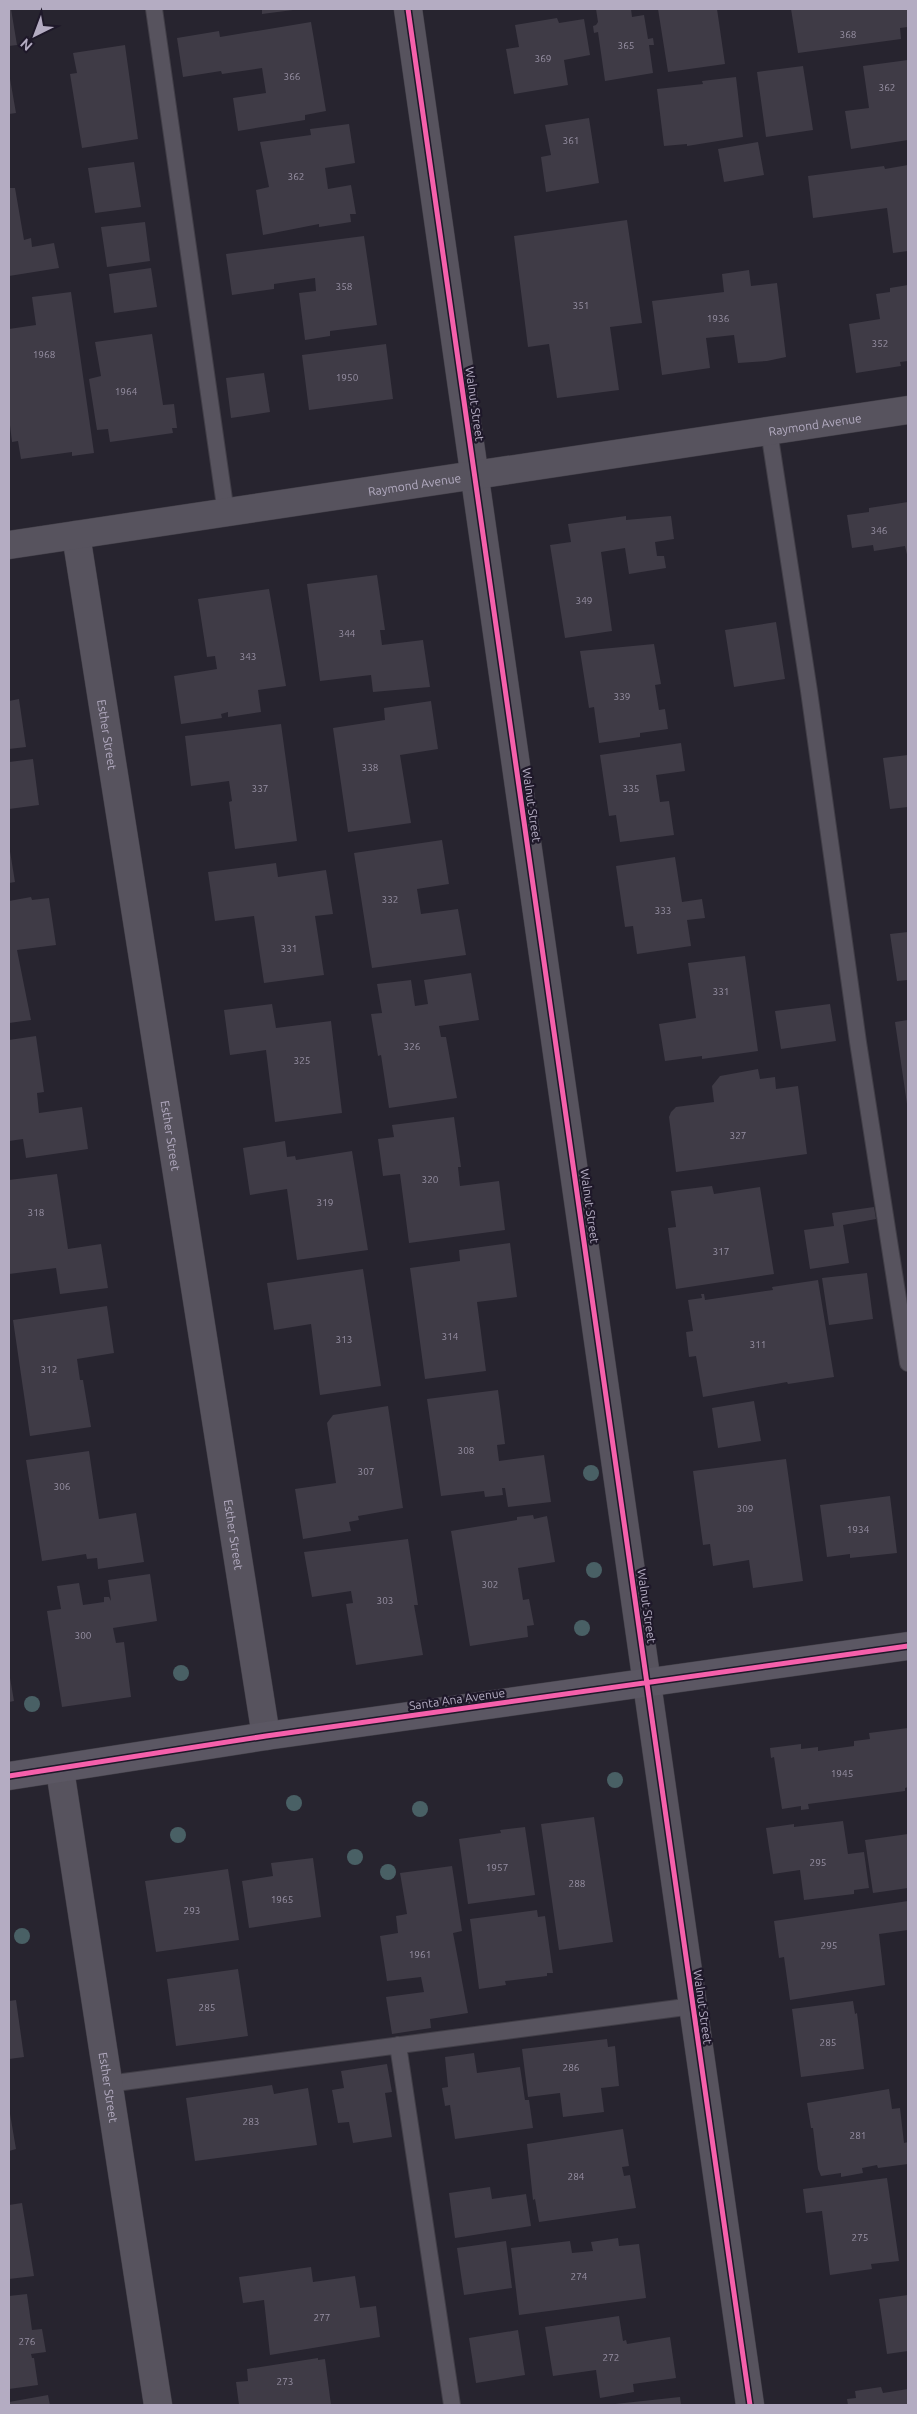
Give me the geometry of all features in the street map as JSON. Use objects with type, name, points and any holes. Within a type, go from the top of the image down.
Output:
[{"type":"street","name":"Walnut Street","points":[[408,9],[750,2405]]},
{"type":"street","name":"Raymond Avenue","points":[[9,545],[908,410]]},
{"type":"street","name":"Esther Street","points":[[76,535],[266,1736]]},
{"type":"street","name":"Santa Ana Avenue","points":[[9,1776],[60,1770],[266,1736],[908,1646]]},
{"type":"street","name":"Esther Street","points":[[60,1770],[158,2405]]},
{"type":"lane","points":[[154,9],[226,513]]},
{"type":"lane","points":[[769,431],[810,691],[858,1042],[908,1363]]},
{"type":"lane","points":[[108,2084],[693,2006]]},
{"type":"lane","points":[[398,2045],[452,2405]]},
{"type":"building","points":[[9,9],[11,9],[17,45],[9,46]]},
{"type":"building","points":[[262,9],[293,9],[293,10],[262,14]]},
{"type":"building","points":[[596,9],[631,9],[632,17],[644,15],[648,39],[653,38],[654,45],[649,45],[653,73],[605,81],[598,32],[594,33],[593,26],[598,22]]},
{"type":"building","points":[[658,9],[717,9],[725,64],[668,72]]},
{"type":"building","points":[[791,9],[908,9],[908,27],[900,28],[901,39],[798,53]]},
{"type":"building","points":[[557,18],[559,23],[584,19],[590,55],[564,60],[568,85],[514,94],[506,49],[519,47],[515,25]]},
{"type":"building","points":[[311,22],[326,111],[305,115],[305,120],[238,131],[233,98],[266,93],[262,68],[222,74],[221,71],[183,77],[177,38],[219,31],[220,37]]},
{"type":"building","points":[[125,45],[138,139],[82,148],[70,74],[77,73],[73,53]]},
{"type":"building","points":[[908,60],[908,140],[851,149],[845,111],[869,108],[863,66]]},
{"type":"building","points":[[803,66],[813,130],[766,137],[757,72]]},
{"type":"building","points":[[9,73],[16,113],[9,114]]},
{"type":"building","points":[[736,77],[743,137],[687,146],[687,144],[664,146],[657,89],[703,84],[702,81]]},
{"type":"building","points":[[589,118],[599,183],[546,192],[541,157],[551,155],[545,125]]},
{"type":"building","points":[[349,124],[355,163],[325,168],[328,189],[351,185],[356,214],[350,214],[351,222],[319,227],[319,224],[263,235],[256,190],[269,187],[260,142],[311,135],[310,129]]},
{"type":"building","points":[[758,142],[764,175],[724,182],[718,149]]},
{"type":"building","points":[[134,162],[141,207],[95,213],[88,168]]},
{"type":"building","points":[[908,165],[908,251],[893,253],[887,208],[813,218],[808,176],[884,166],[885,169]]},
{"type":"building","points":[[9,188],[15,188],[24,240],[31,238],[32,247],[54,243],[59,268],[9,276]]},
{"type":"building","points":[[627,220],[642,323],[610,327],[619,390],[557,398],[549,344],[528,347],[514,236]]},
{"type":"building","points":[[145,222],[150,261],[107,267],[101,227]]},
{"type":"building","points":[[364,236],[377,325],[330,331],[330,336],[305,340],[299,293],[316,291],[315,278],[274,284],[274,289],[232,295],[226,254]]},
{"type":"building","points":[[151,268],[157,307],[114,313],[109,274]]},
{"type":"building","points":[[749,270],[751,286],[777,283],[786,357],[767,361],[738,363],[734,335],[706,338],[710,368],[662,375],[652,301],[724,292],[722,274]]},
{"type":"building","points":[[908,285],[908,361],[900,362],[901,366],[856,373],[849,324],[880,319],[876,294],[890,292],[890,288]]},
{"type":"building","points":[[71,292],[94,453],[72,456],[72,452],[21,459],[18,441],[12,442],[9,417],[9,329],[36,325],[32,297]]},
{"type":"building","points":[[152,334],[163,405],[174,404],[177,428],[172,428],[173,433],[110,442],[108,429],[97,430],[89,379],[101,376],[95,342]]},
{"type":"building","points":[[386,344],[393,399],[309,410],[302,355]]},
{"type":"building","points":[[264,373],[270,412],[231,418],[226,378]]},
{"type":"building","points":[[908,502],[908,559],[905,546],[874,551],[873,545],[852,548],[847,515],[869,512],[869,508]]},
{"type":"building","points":[[626,516],[626,520],[671,516],[674,539],[655,542],[657,556],[664,556],[666,568],[629,574],[625,548],[601,552],[612,631],[565,638],[550,545],[571,542],[568,524]]},
{"type":"building","points":[[377,575],[385,630],[380,630],[382,645],[423,640],[430,687],[373,692],[371,675],[320,681],[307,584]]},
{"type":"building","points":[[269,589],[286,686],[258,690],[261,712],[228,717],[228,712],[221,714],[222,718],[181,724],[174,676],[217,669],[215,656],[207,657],[198,599]]},
{"type":"building","points":[[776,622],[785,679],[734,687],[725,630]]},
{"type":"building","points":[[654,644],[661,684],[655,685],[659,710],[665,709],[668,729],[640,733],[640,737],[599,743],[594,707],[589,708],[580,651]]},
{"type":"building","points":[[19,699],[26,747],[9,749],[9,701]]},
{"type":"building","points":[[431,701],[438,749],[400,755],[411,823],[348,832],[333,728],[385,720],[384,708]]},
{"type":"building","points":[[281,724],[297,841],[235,849],[229,802],[232,801],[229,781],[191,786],[185,736]]},
{"type":"building","points":[[681,743],[685,771],[656,775],[660,802],[669,801],[674,835],[620,842],[616,815],[609,816],[600,755]]},
{"type":"building","points":[[908,755],[908,807],[890,809],[883,758]]},
{"type":"building","points":[[33,759],[39,805],[9,809],[9,762]]},
{"type":"building","points":[[442,840],[449,884],[417,889],[421,914],[458,909],[466,955],[372,968],[354,853]]},
{"type":"building","points":[[9,845],[15,882],[9,883]]},
{"type":"building","points":[[675,857],[682,902],[702,899],[705,918],[687,920],[691,946],[637,954],[633,926],[625,927],[616,866]]},
{"type":"building","points":[[276,863],[278,877],[326,870],[333,914],[315,916],[324,975],[264,983],[254,916],[215,921],[208,872]]},
{"type":"building","points":[[31,897],[32,900],[49,898],[56,945],[17,950],[31,1020],[9,1023],[9,901]]},
{"type":"building","points":[[908,932],[908,980],[897,981],[890,934]]},
{"type":"building","points":[[745,956],[758,1051],[702,1059],[702,1056],[665,1061],[659,1024],[696,1018],[688,963]]},
{"type":"building","points":[[471,973],[479,1020],[439,1026],[441,1037],[446,1037],[457,1098],[389,1108],[381,1055],[378,1056],[371,1014],[382,1013],[377,984],[411,980],[415,1006],[428,1004],[424,980]]},
{"type":"building","points":[[272,1004],[276,1028],[331,1021],[342,1113],[275,1122],[266,1050],[230,1055],[224,1010]]},
{"type":"building","points":[[830,1004],[836,1041],[781,1049],[775,1011]]},
{"type":"building","points":[[908,1020],[908,1104],[907,1104],[895,1022]]},
{"type":"building","points":[[36,1036],[44,1092],[37,1093],[39,1113],[82,1107],[88,1149],[26,1158],[23,1139],[9,1141],[9,1040]]},
{"type":"building","points":[[758,1069],[760,1079],[775,1077],[776,1089],[798,1086],[807,1154],[676,1172],[669,1117],[671,1112],[676,1107],[714,1102],[712,1086],[720,1076]]},
{"type":"building","points":[[454,1117],[461,1167],[458,1167],[460,1186],[499,1181],[505,1230],[409,1243],[400,1174],[383,1176],[378,1139],[394,1137],[392,1125]]},
{"type":"building","points":[[285,1141],[287,1157],[295,1156],[296,1160],[352,1151],[368,1250],[297,1260],[287,1189],[250,1195],[243,1148]]},
{"type":"building","points":[[57,1174],[68,1249],[101,1244],[108,1288],[60,1294],[56,1268],[9,1274],[9,1180]]},
{"type":"building","points":[[712,1186],[714,1194],[760,1187],[774,1274],[676,1289],[668,1228],[676,1227],[671,1191]]},
{"type":"building","points":[[874,1207],[876,1219],[843,1225],[849,1263],[810,1269],[804,1230],[834,1226],[832,1213]]},
{"type":"building","points":[[510,1243],[517,1297],[477,1302],[486,1371],[425,1379],[410,1268],[460,1261],[459,1250]]},
{"type":"building","points":[[363,1269],[381,1386],[320,1395],[311,1324],[274,1330],[267,1283]]},
{"type":"building","points":[[867,1273],[873,1319],[829,1325],[822,1278]]},
{"type":"building","points":[[818,1280],[834,1377],[788,1384],[787,1382],[703,1397],[696,1356],[689,1357],[686,1332],[693,1331],[688,1300],[702,1298],[701,1294],[704,1294],[705,1300],[773,1290],[772,1287]]},
{"type":"building","points":[[107,1306],[114,1353],[77,1359],[80,1380],[83,1380],[91,1427],[30,1436],[13,1320]]},
{"type":"building","points":[[498,1390],[505,1444],[497,1445],[499,1461],[544,1455],[551,1502],[508,1507],[505,1488],[502,1488],[503,1495],[485,1497],[484,1491],[441,1496],[427,1399]]},
{"type":"building","points":[[754,1401],[761,1441],[718,1448],[712,1408]]},
{"type":"building","points":[[388,1406],[403,1508],[358,1516],[359,1520],[349,1522],[351,1531],[303,1539],[295,1489],[336,1483],[327,1423],[333,1415]]},
{"type":"building","points":[[89,1451],[99,1519],[136,1513],[144,1562],[98,1569],[97,1558],[87,1559],[86,1554],[42,1561],[26,1460]]},
{"type":"building","points":[[786,1459],[803,1581],[753,1588],[749,1560],[713,1566],[710,1544],[703,1545],[693,1471]]},
{"type":"building","points":[[890,1496],[897,1553],[850,1558],[850,1554],[827,1557],[820,1505]]},
{"type":"building","points":[[533,1515],[534,1519],[547,1516],[555,1562],[518,1568],[523,1600],[529,1599],[534,1625],[527,1626],[528,1637],[470,1646],[451,1531],[517,1520],[517,1517]]},
{"type":"building","points":[[408,1539],[418,1605],[414,1605],[423,1655],[356,1665],[346,1604],[353,1603],[351,1591],[312,1597],[304,1552]]},
{"type":"building","points":[[150,1574],[157,1621],[113,1628],[116,1643],[124,1642],[131,1697],[62,1707],[47,1611],[61,1609],[57,1586],[79,1583],[83,1605],[104,1602],[104,1597],[109,1597],[111,1601],[108,1580]]},
{"type":"building","points":[[9,1672],[14,1701],[9,1702]]},
{"type":"building","points":[[908,1728],[908,1787],[905,1788],[905,1791],[808,1804],[809,1809],[801,1810],[801,1806],[782,1809],[774,1757],[771,1758],[770,1748],[801,1744],[801,1749],[818,1747],[818,1751],[854,1746],[854,1741],[870,1739],[869,1733]]},
{"type":"building","points":[[594,1817],[613,1942],[559,1950],[541,1824]]},
{"type":"building","points":[[843,1821],[848,1854],[864,1852],[869,1888],[854,1890],[854,1894],[804,1900],[800,1870],[773,1874],[766,1828],[794,1824],[794,1827]]},
{"type":"building","points":[[525,1827],[535,1895],[468,1904],[459,1839],[501,1833],[500,1830]]},
{"type":"building","points":[[908,1834],[908,1888],[873,1893],[865,1840]]},
{"type":"building","points":[[313,1858],[321,1917],[249,1928],[242,1881],[273,1876],[271,1863]]},
{"type":"building","points":[[452,1866],[462,1931],[453,1933],[468,2013],[430,2019],[431,2028],[392,2034],[386,1997],[424,1992],[421,1977],[387,1981],[380,1936],[398,1933],[396,1916],[407,1914],[400,1873]]},
{"type":"building","points":[[228,1869],[239,1940],[156,1952],[145,1881]]},
{"type":"building","points":[[908,1901],[908,1930],[879,1934],[885,1985],[790,2000],[784,1957],[779,1958],[774,1921]]},
{"type":"building","points":[[537,1910],[538,1917],[545,1916],[553,1973],[547,1973],[547,1976],[505,1981],[506,1985],[479,1989],[470,1919]]},
{"type":"building","points":[[238,1969],[248,2036],[176,2046],[167,1979]]},
{"type":"building","points":[[16,2000],[24,2057],[9,2059],[9,2001]]},
{"type":"building","points":[[853,2001],[855,2014],[857,2013],[864,2069],[801,2077],[792,2009]]},
{"type":"building","points":[[607,2039],[608,2047],[615,2046],[619,2086],[601,2088],[604,2112],[563,2117],[560,2093],[528,2097],[522,2049]]},
{"type":"building","points":[[474,2053],[477,2073],[520,2067],[525,2100],[529,2100],[533,2128],[455,2139],[450,2105],[445,2106],[442,2088],[448,2087],[445,2057]]},
{"type":"building","points":[[387,2064],[392,2092],[385,2093],[392,2137],[353,2143],[349,2122],[338,2123],[332,2090],[344,2088],[341,2071]]},
{"type":"building","points":[[272,2085],[274,2094],[308,2088],[317,2145],[195,2161],[186,2098]]},
{"type":"building","points":[[889,2089],[892,2109],[900,2108],[904,2143],[908,2142],[908,2164],[878,2168],[877,2165],[862,2168],[863,2173],[841,2177],[841,2173],[821,2176],[818,2169],[813,2128],[811,2128],[807,2103]]},
{"type":"building","points":[[9,2108],[16,2149],[9,2151]]},
{"type":"building","points":[[623,2129],[629,2166],[622,2167],[624,2176],[630,2175],[636,2208],[539,2222],[535,2199],[533,2200],[527,2144]]},
{"type":"building","points":[[887,2178],[899,2261],[871,2264],[872,2269],[830,2275],[822,2211],[806,2213],[803,2189]]},
{"type":"building","points":[[490,2187],[492,2199],[526,2194],[531,2226],[455,2238],[449,2193]]},
{"type":"building","points":[[22,2203],[34,2276],[9,2279],[9,2205]]},
{"type":"building","points":[[618,2238],[619,2246],[639,2244],[646,2298],[519,2315],[511,2248],[570,2241],[572,2253],[593,2251],[591,2242]]},
{"type":"building","points":[[506,2241],[512,2288],[464,2295],[457,2248]]},
{"type":"building","points":[[311,2267],[313,2282],[355,2276],[360,2308],[376,2306],[380,2337],[270,2355],[264,2300],[243,2303],[239,2277]]},
{"type":"building","points":[[27,2294],[32,2330],[42,2329],[46,2352],[31,2354],[32,2358],[34,2358],[38,2385],[9,2389],[9,2296]]},
{"type":"building","points":[[908,2295],[908,2351],[887,2354],[879,2299]]},
{"type":"building","points":[[619,2316],[623,2341],[626,2340],[627,2344],[670,2337],[676,2378],[633,2384],[634,2392],[600,2398],[596,2370],[553,2376],[545,2327]]},
{"type":"building","points":[[518,2330],[525,2375],[476,2383],[469,2338]]},
{"type":"building","points":[[318,2358],[318,2360],[325,2359],[331,2405],[239,2405],[236,2382],[248,2381],[247,2369]]},
{"type":"building","points":[[881,2387],[883,2393],[908,2389],[908,2405],[848,2405],[847,2399],[856,2398],[855,2391]]},
{"type":"building","points":[[48,2395],[50,2405],[9,2405],[9,2402]]},
{"type":"building","points":[[680,2397],[681,2405],[615,2405],[615,2404]]},
{"type":"cycle path","points":[[408,9],[750,2405]]},
{"type":"cycle path","points":[[9,1776],[266,1736],[908,1646]]}]
